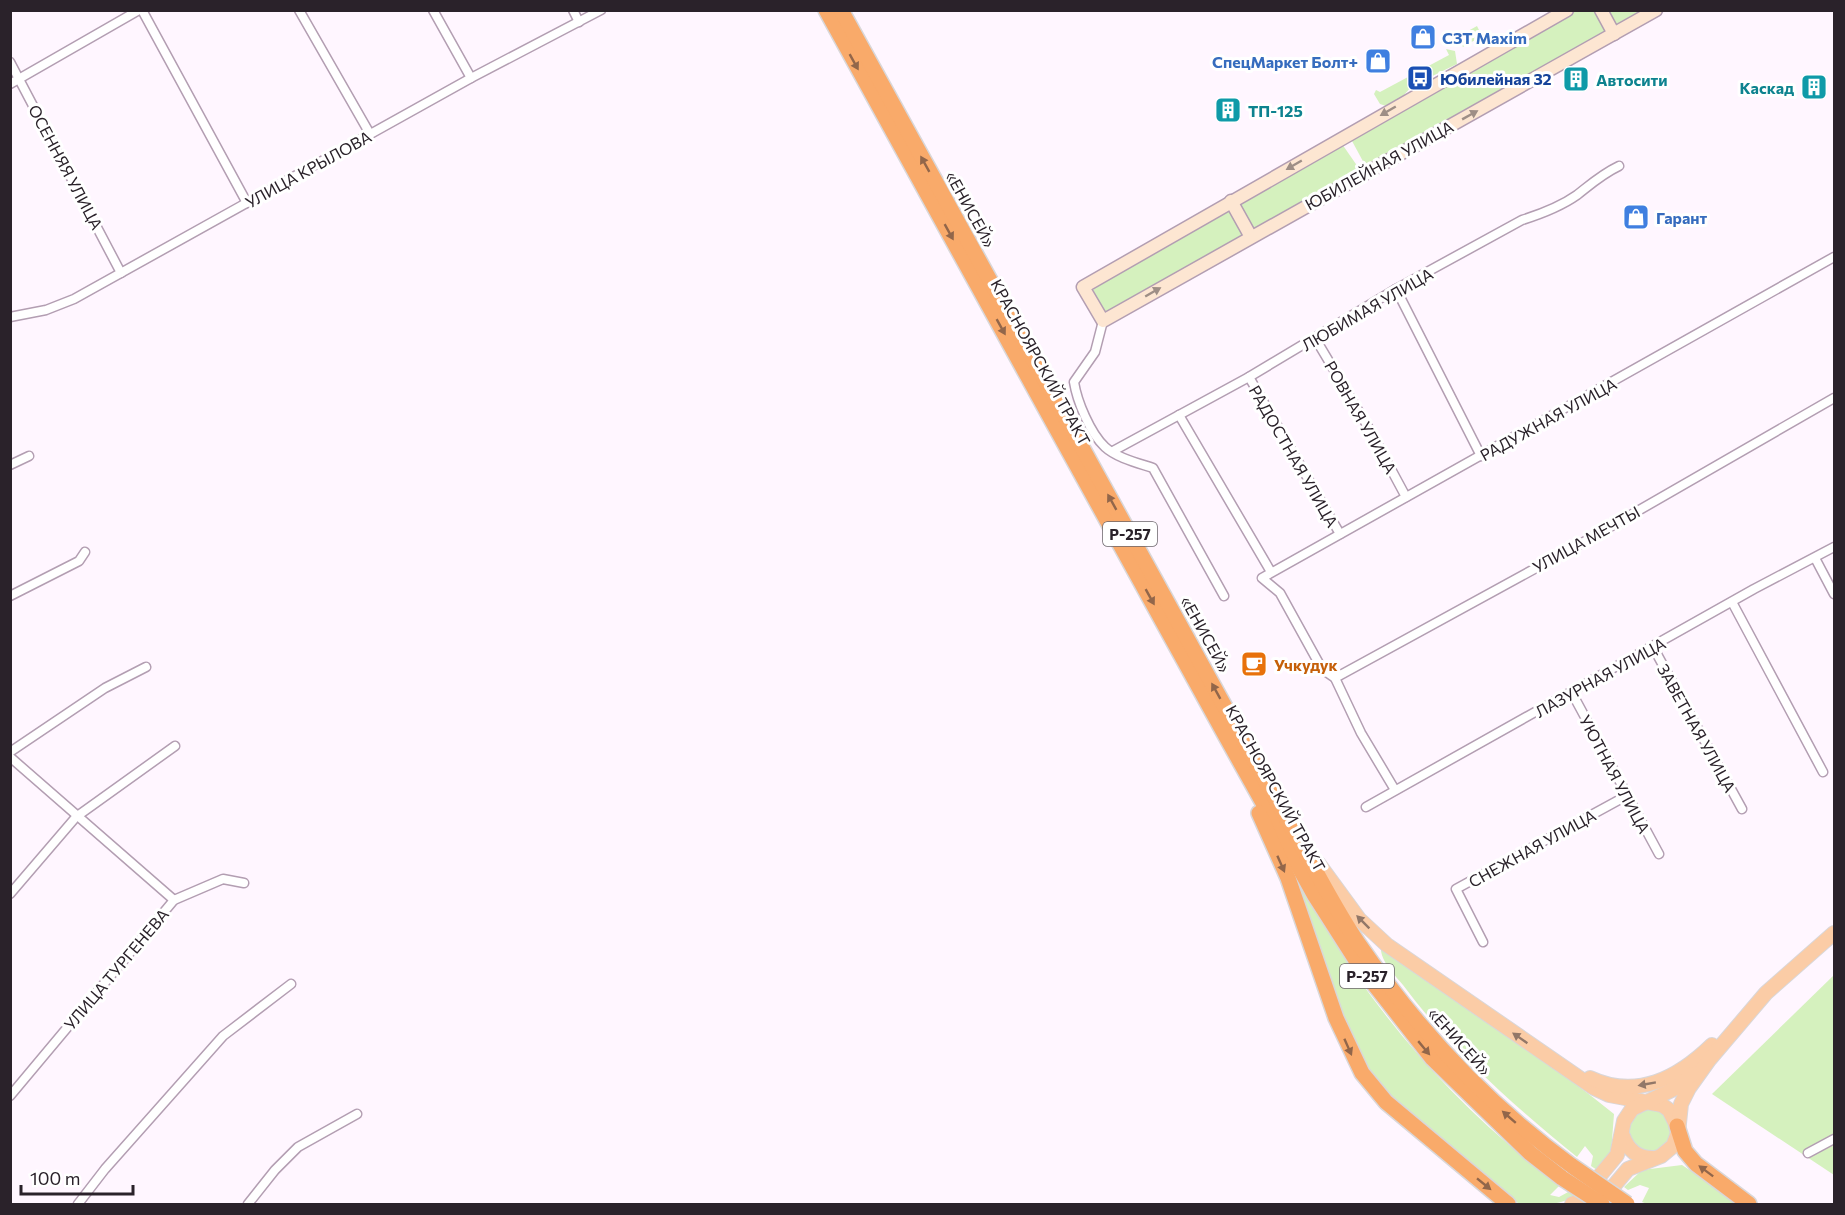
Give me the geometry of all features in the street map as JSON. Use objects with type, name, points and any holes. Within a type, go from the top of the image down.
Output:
[{"type":"highway","name":"КРАСНОЯРСКИЙ ТРАКТ","points":[[826,10],[1224,733],[1315,896],[1359,965],[1390,1008],[1432,1058],[1478,1105],[1530,1154],[1567,1172],[1600,1204]]},
{"type":"highway","name":"«ЕНИСЕЙ»","points":[[841,10],[1275,798],[1358,942],[1404,1005],[1439,1047],[1488,1098],[1535,1139],[1567,1172],[1628,1204]]},
{"type":"highway","points":[[1224,733],[1288,878],[1336,1018],[1362,1073],[1386,1102],[1508,1204]]},
{"type":"highway","points":[[1677,1125],[1685,1151],[1696,1164],[1749,1204]]},
{"type":"main road","points":[[1103,321],[1083,287],[1567,10]]},
{"type":"main road","points":[[1601,10],[1614,34]]},
{"type":"main road","name":"ЮБИЛЕЙНАЯ УЛИЦА","points":[[1103,321],[1656,10]]},
{"type":"main road","points":[[1231,201],[1251,237]]},
{"type":"main road","points":[[1275,798],[1339,894],[1359,919],[1387,945],[1594,1088],[1644,1103],[1662,1105],[1669,1110],[1677,1125]]},
{"type":"main road","points":[[1572,1204],[1610,1166],[1617,1155],[1627,1115],[1644,1103],[1676,1088],[1689,1078],[1713,1044],[1757,992],[1834,923]]},
{"type":"main road","points":[[1600,1204],[1628,1169],[1654,1158],[1672,1146],[1681,1104],[1689,1088],[1743,1017],[1785,975],[1834,933]]},
{"type":"main road","points":[[1551,1060],[1598,1082],[1620,1086],[1639,1086],[1660,1082],[1678,1074],[1713,1044]]},
{"type":"main road","points":[[1623,1136],[1631,1150],[1638,1155],[1654,1158]]},
{"type":"street","points":[[10,84],[141,10],[247,203]]},
{"type":"street","points":[[299,10],[370,134]]},
{"type":"street","points":[[434,10],[471,78]]},
{"type":"street","points":[[573,10],[579,22]]},
{"type":"street","name":"УЛИЦА КРЫЛОВА","points":[[10,317],[46,310],[74,299],[471,78],[601,10]]},
{"type":"street","name":"ОСЕННЯЯ УЛИЦА","points":[[10,62],[121,273]]},
{"type":"street","name":"ЛЮБИМАЯ УЛИЦА","points":[[1113,451],[1249,377],[1396,289],[1522,220],[1543,214],[1575,195],[1600,174],[1619,166]]},
{"type":"street","name":"РАДУЖНАЯ УЛИЦА","points":[[1335,678],[1322,669],[1280,593],[1262,578],[1834,257]]},
{"type":"street","points":[[1396,289],[1480,456]]},
{"type":"street","points":[[1103,321],[1095,352],[1074,382],[1077,399],[1104,447],[1153,468],[1224,596]]},
{"type":"street","name":"РОВНАЯ УЛИЦА","points":[[1315,338],[1371,432],[1406,497]]},
{"type":"street","name":"РАДОСТНАЯ УЛИЦА","points":[[1249,377],[1340,534]]},
{"type":"street","name":"УЛИЦА МЕЧТЫ","points":[[1335,678],[1589,539],[1834,398]]},
{"type":"street","points":[[1179,415],[1271,572]]},
{"type":"street","points":[[10,465],[29,456]]},
{"type":"street","name":"ЛАЗУРНАЯ УЛИЦА","points":[[1366,807],[1732,602],[1834,548]]},
{"type":"street","points":[[10,596],[79,561],[85,552]]},
{"type":"street","points":[[1815,558],[1834,594]]},
{"type":"street","points":[[1732,602],[1823,772]]},
{"type":"street","name":"ЗАВЕТНАЯ УЛИЦА","points":[[1653,647],[1742,809]]},
{"type":"street","points":[[10,752],[105,688],[146,667]]},
{"type":"street","points":[[1335,678],[1362,733],[1395,790]]},
{"type":"street","name":"УЮТНАЯ УЛИЦА","points":[[1572,693],[1659,855]]},
{"type":"street","points":[[10,894],[76,817],[175,747]]},
{"type":"street","points":[[10,757],[76,817],[174,900]]},
{"type":"street","name":"СНЕЖНАЯ УЛИЦА","points":[[1483,942],[1456,889],[1628,795]]},
{"type":"street","name":"УЛИЦА ТУРГЕНЕВА","points":[[10,1096],[174,900],[224,879],[244,883]]},
{"type":"street","points":[[78,1204],[105,1169],[222,1036],[291,984]]},
{"type":"street","points":[[248,1204],[275,1170],[298,1147],[357,1114]]},
{"type":"street","points":[[1808,1153],[1834,1139]]},
{"type":"green space","points":[[1576,11],[1597,11],[1606,28],[1605,33],[1369,165],[1365,165],[1352,141],[1353,136]]},
{"type":"green space","points":[[1606,11],[1644,11],[1618,25],[1613,23]]},
{"type":"green space","points":[[1477,26],[1482,36],[1463,47],[1457,37]]},
{"type":"green space","points":[[1446,49],[1455,51],[1457,64],[1412,86],[1403,96],[1386,106],[1380,104],[1374,94],[1376,90],[1380,92],[1449,55]]},
{"type":"green space","points":[[1342,144],[1358,167],[1357,172],[1255,229],[1251,227],[1239,206],[1241,202]]},
{"type":"green space","points":[[1231,208],[1244,234],[1109,311],[1103,311],[1092,293],[1095,287]]},
{"type":"green space","points":[[1291,865],[1354,972],[1375,1002],[1423,1060],[1502,1139],[1560,1185],[1550,1195],[1559,1197],[1570,1191],[1575,1194],[1556,1203],[1519,1204],[1395,1104],[1379,1087],[1351,1044]]},
{"type":"green space","points":[[1381,945],[1557,1070],[1614,1114],[1611,1153],[1597,1170],[1591,1166],[1593,1156],[1585,1146],[1577,1157],[1507,1097],[1463,1055],[1392,971],[1382,956]]},
{"type":"green space","points":[[1834,975],[1834,1175],[1712,1094]]},
{"type":"green space","points":[[1650,1109],[1658,1110],[1665,1115],[1670,1122],[1670,1138],[1665,1145],[1658,1150],[1650,1151],[1642,1150],[1635,1145],[1630,1138],[1629,1130],[1630,1122],[1635,1115],[1642,1110]]},
{"type":"green space","points":[[1682,1165],[1741,1204],[1647,1204],[1642,1202],[1649,1188],[1640,1185],[1628,1190],[1624,1187],[1642,1170]]},
{"type":"place","name":"СЗТ Maxim","points":[[1423,37]]},
{"type":"place","name":"СпецМаркет Болт+","points":[[1378,61]]},
{"type":"place","name":"Юбилейная 32","points":[[1420,78]]},
{"type":"place","name":"Автосити","points":[[1576,79]]},
{"type":"place","name":"Каскад","points":[[1814,87]]},
{"type":"place","name":"ТП-125","points":[[1228,110]]},
{"type":"place","name":"Гарант","points":[[1636,217]]},
{"type":"place","name":"Учкудук","points":[[1254,664]]}]
